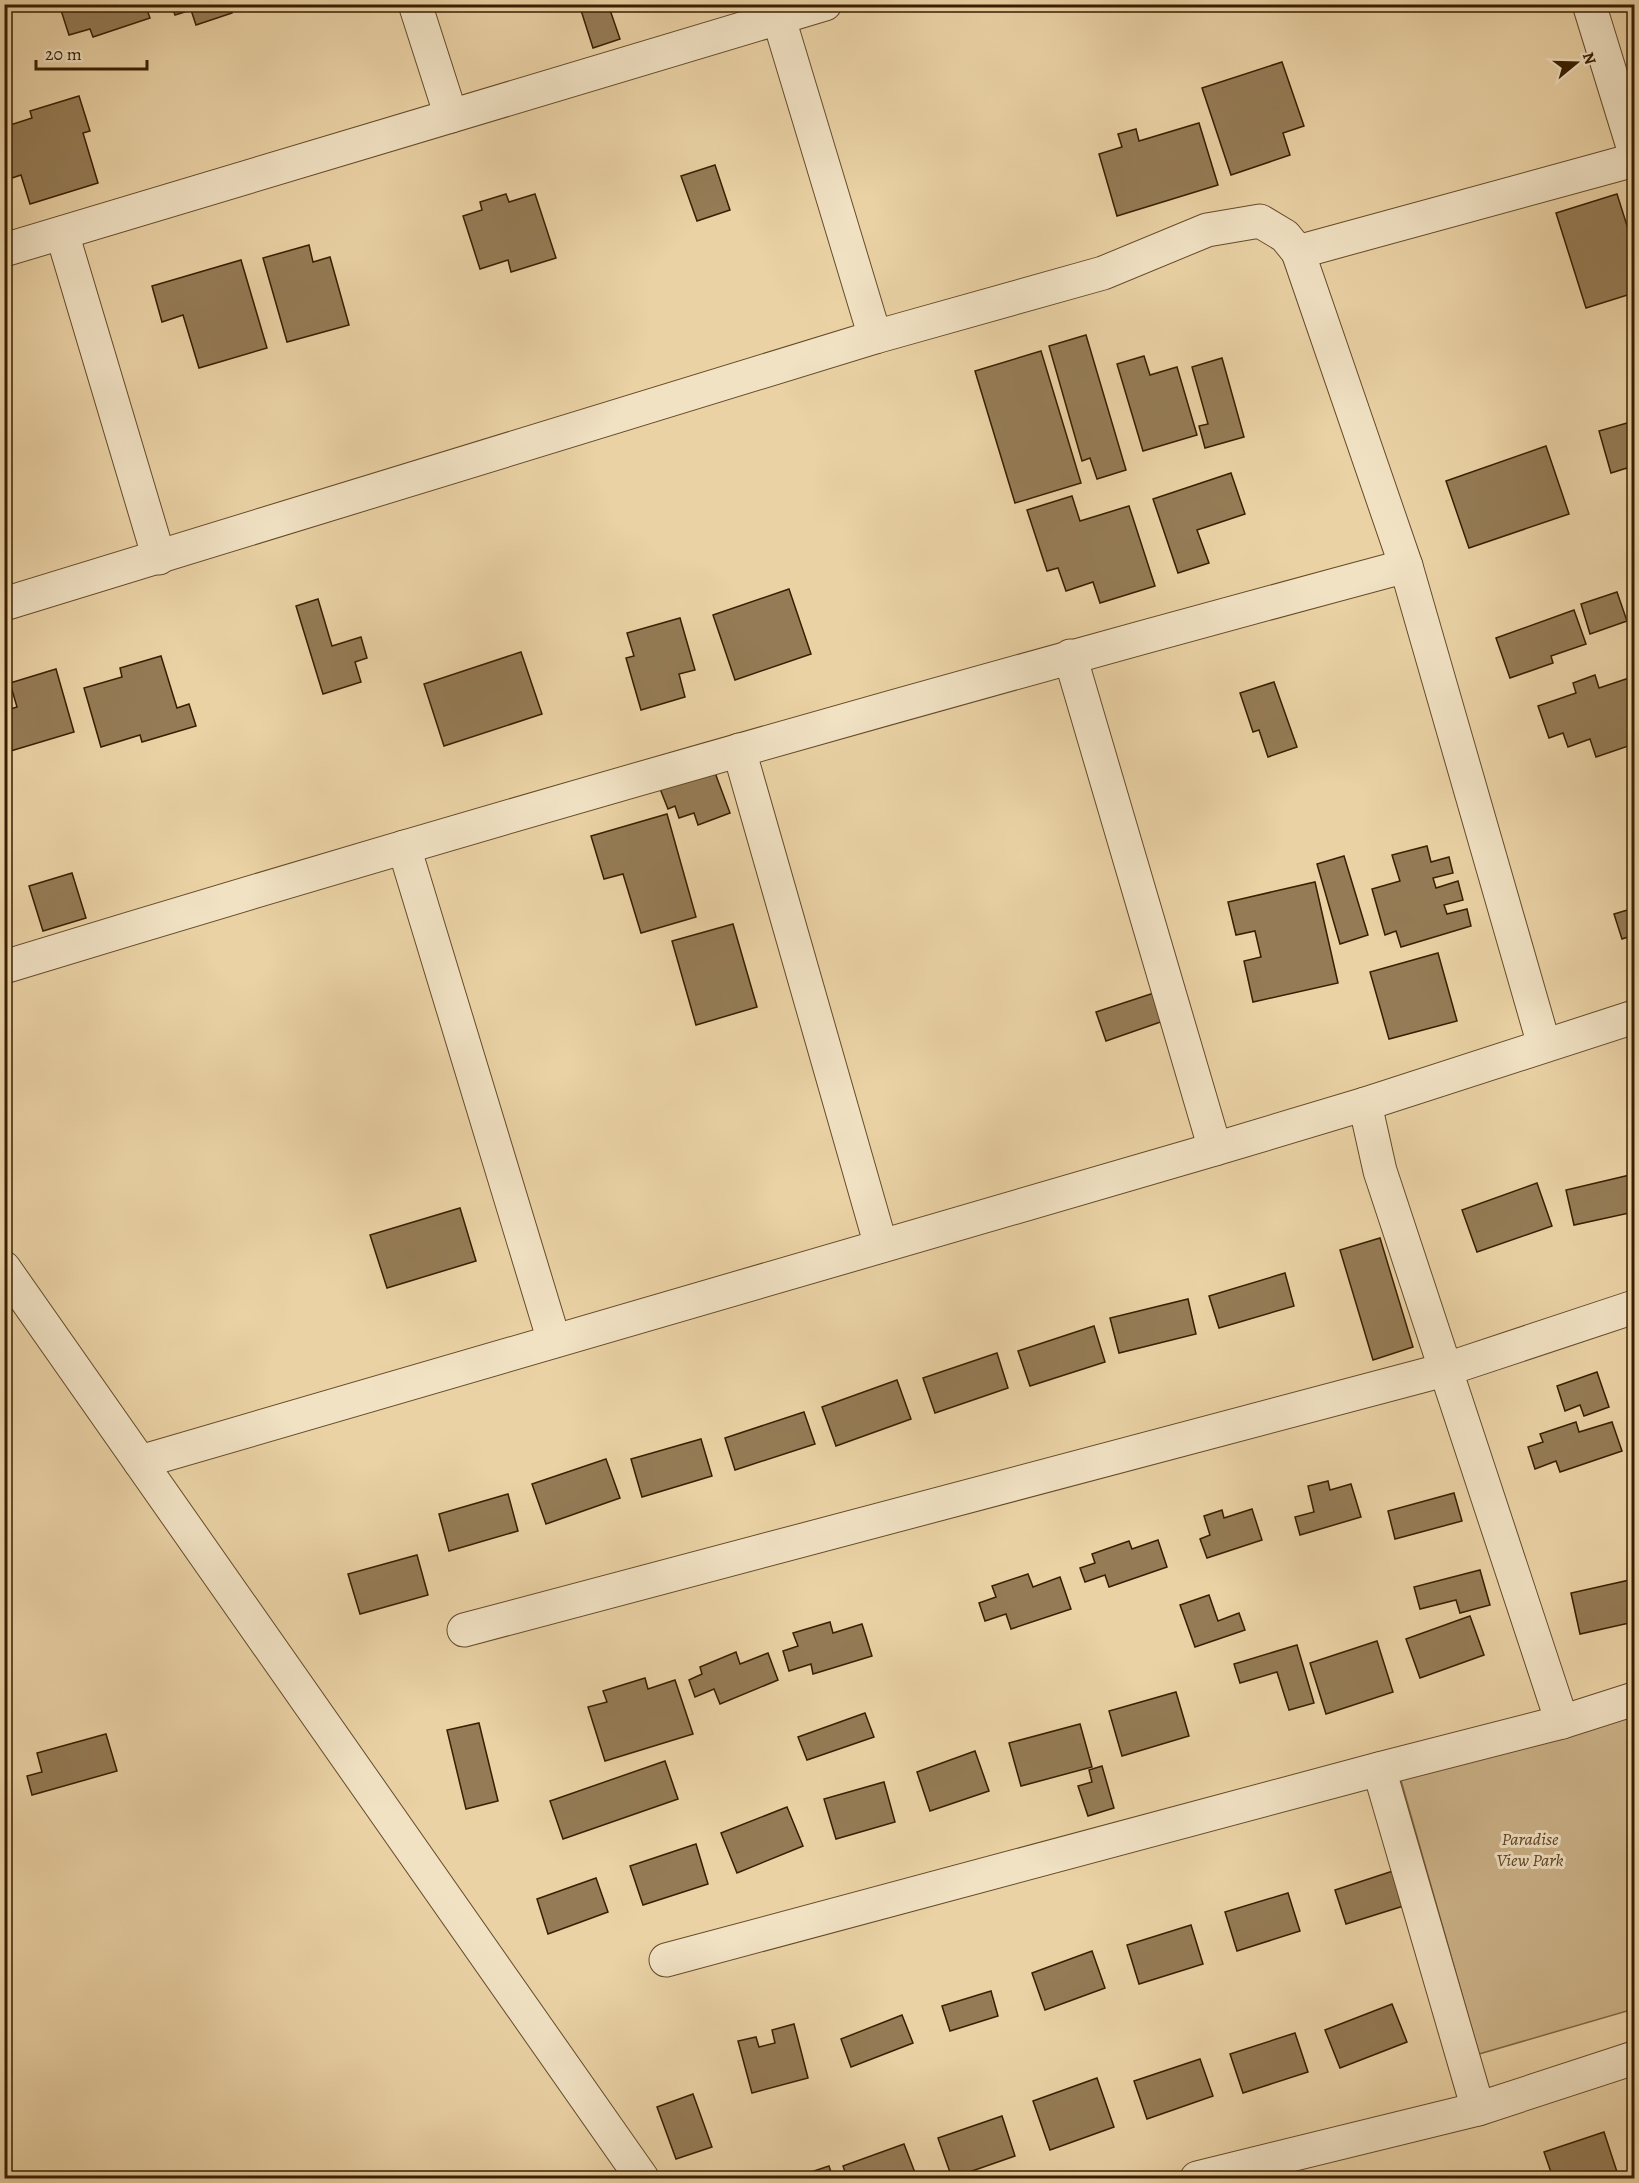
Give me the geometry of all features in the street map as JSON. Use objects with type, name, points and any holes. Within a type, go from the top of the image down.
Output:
[{"type":"street","points":[[414,4],[451,116]]},
{"type":"street","points":[[4,250],[825,4]]},
{"type":"street","points":[[1589,4],[1635,150]]},
{"type":"street","points":[[779,19],[875,337]]},
{"type":"street","points":[[1298,252],[1635,160]]},
{"type":"street","points":[[4,604],[875,337],[1103,273],[1207,230],[1260,221],[1285,236],[1298,252],[1406,566],[1544,1045]]},
{"type":"street","points":[[62,232],[159,558]]},
{"type":"street","points":[[4,967],[404,847],[739,750],[1070,656],[1406,566]]},
{"type":"street","points":[[1070,656],[1215,1149]]},
{"type":"street","points":[[739,750],[881,1246]]},
{"type":"street","points":[[404,847],[554,1341]]},
{"type":"street","points":[[140,1462],[1215,1149],[1365,1104],[1635,1017]]},
{"type":"street","points":[[1365,1104],[1380,1171],[1562,1722]]},
{"type":"street","points":[[8,1279],[140,1462],[642,2178]]},
{"type":"street","points":[[464,1630],[1444,1370],[1635,1307]]},
{"type":"street","points":[[666,1960],[1562,1722],[1635,1700]]},
{"type":"street","points":[[1379,1769],[1478,2109]]},
{"type":"street","points":[[1197,2178],[1478,2109],[1635,2058]]},
{"type":"green space","name":"Paradise View Park","points":[[1634,1710],[1634,2009],[1479,2054],[1400,1777]]},
{"type":"building","points":[[59,4],[145,4],[150,18],[93,37],[90,29],[69,35]]},
{"type":"building","points":[[171,4],[230,4],[232,13],[196,25],[191,10],[175,15]]},
{"type":"building","points":[[579,4],[608,4],[620,39],[593,48]]},
{"type":"building","points":[[1282,62],[1304,126],[1283,133],[1290,155],[1231,175],[1202,88]]},
{"type":"building","points":[[79,96],[90,131],[83,133],[98,183],[30,204],[21,175],[6,180],[4,174],[4,143],[11,141],[7,126],[32,118],[30,111]]},
{"type":"building","points":[[1199,123],[1218,185],[1117,216],[1099,154],[1122,147],[1118,134],[1136,129],[1139,141]]},
{"type":"building","points":[[715,165],[730,210],[697,221],[681,176]]},
{"type":"building","points":[[506,194],[509,202],[535,194],[556,258],[511,272],[508,260],[480,269],[463,216],[482,210],[480,202]]},
{"type":"building","points":[[1617,194],[1629,232],[1634,231],[1634,293],[1586,308],[1556,213]]},
{"type":"building","points":[[309,245],[313,262],[330,257],[349,325],[287,342],[263,258]]},
{"type":"building","points":[[241,260],[267,348],[199,368],[183,315],[162,322],[152,286]]},
{"type":"building","points":[[1086,335],[1126,470],[1097,479],[1090,458],[1082,461],[1049,346]]},
{"type":"building","points":[[1041,351],[1081,483],[1015,503],[975,371]]},
{"type":"building","points":[[1144,356],[1150,375],[1177,367],[1197,435],[1143,451],[1117,364]]},
{"type":"building","points":[[1222,358],[1244,437],[1205,448],[1199,426],[1208,424],[1192,367]]},
{"type":"building","points":[[1634,421],[1633,491],[1627,468],[1611,473],[1599,431]]},
{"type":"building","points":[[1546,446],[1569,514],[1469,548],[1446,481]]},
{"type":"building","points":[[1231,473],[1245,514],[1197,530],[1209,563],[1178,573],[1153,499]]},
{"type":"building","points":[[1072,496],[1080,521],[1129,506],[1155,586],[1100,603],[1093,582],[1066,591],[1058,568],[1047,571],[1027,510]]},
{"type":"building","points":[[789,589],[811,654],[735,680],[713,615]]},
{"type":"building","points":[[1617,592],[1627,621],[1590,634],[1581,604]]},
{"type":"building","points":[[318,599],[332,646],[361,637],[367,658],[355,662],[361,682],[323,694],[296,606]]},
{"type":"building","points":[[1574,610],[1586,644],[1551,656],[1553,663],[1510,678],[1496,638]]},
{"type":"building","points":[[680,618],[695,670],[679,674],[685,697],[641,710],[626,658],[634,656],[627,633]]},
{"type":"building","points":[[521,652],[542,714],[444,746],[424,684]]},
{"type":"building","points":[[161,656],[177,708],[189,704],[196,726],[142,742],[140,735],[101,747],[84,688],[122,677],[120,668]]},
{"type":"building","points":[[56,669],[74,732],[4,753],[4,711],[17,707],[10,683]]},
{"type":"building","points":[[1595,675],[1599,688],[1629,678],[1634,693],[1634,744],[1596,757],[1590,739],[1568,747],[1563,733],[1549,738],[1538,706],[1576,693],[1573,683]]},
{"type":"building","points":[[1274,682],[1297,747],[1268,757],[1259,730],[1253,732],[1240,693]]},
{"type":"building","points":[[711,762],[730,813],[698,825],[694,813],[679,818],[675,806],[668,809],[657,781]]},
{"type":"building","points":[[667,814],[696,917],[641,933],[623,874],[604,879],[591,836]]},
{"type":"building","points":[[1427,846],[1431,862],[1449,857],[1453,873],[1433,878],[1436,888],[1458,881],[1463,900],[1444,905],[1447,914],[1467,909],[1471,926],[1401,947],[1396,931],[1385,935],[1372,889],[1400,881],[1392,855]]},
{"type":"building","points":[[1344,856],[1368,935],[1340,944],[1317,864]]},
{"type":"building","points":[[72,873],[86,918],[43,931],[29,886]]},
{"type":"building","points":[[1315,882],[1338,983],[1253,1002],[1244,961],[1261,957],[1255,931],[1236,935],[1228,902]]},
{"type":"building","points":[[1634,908],[1634,935],[1622,939],[1614,914]]},
{"type":"building","points":[[733,924],[757,1007],[696,1025],[672,941]]},
{"type":"building","points":[[1438,953],[1457,1021],[1389,1039],[1370,972]]},
{"type":"building","points":[[1163,990],[1172,1018],[1106,1041],[1096,1012]]},
{"type":"building","points":[[1634,1174],[1634,1212],[1574,1225],[1566,1190]]},
{"type":"building","points":[[1537,1183],[1552,1226],[1477,1252],[1462,1210]]},
{"type":"building","points":[[460,1208],[476,1261],[387,1288],[370,1235]]},
{"type":"building","points":[[1380,1238],[1413,1347],[1373,1360],[1340,1250]]},
{"type":"building","points":[[1285,1273],[1294,1306],[1219,1328],[1209,1296]]},
{"type":"building","points":[[1188,1299],[1196,1334],[1119,1353],[1110,1318]]},
{"type":"building","points":[[1094,1326],[1105,1362],[1030,1386],[1018,1351]]},
{"type":"building","points":[[997,1353],[1008,1388],[935,1413],[923,1378]]},
{"type":"building","points":[[1597,1372],[1609,1407],[1584,1416],[1580,1405],[1565,1411],[1557,1386]]},
{"type":"building","points":[[897,1380],[911,1419],[836,1446],[822,1407]]},
{"type":"building","points":[[804,1412],[815,1444],[735,1470],[725,1438]]},
{"type":"building","points":[[1576,1422],[1579,1432],[1612,1422],[1622,1451],[1560,1472],[1556,1461],[1535,1469],[1528,1447],[1543,1442],[1540,1434]]},
{"type":"building","points":[[701,1439],[712,1476],[642,1497],[631,1459]]},
{"type":"building","points":[[606,1459],[620,1498],[546,1524],[532,1484]]},
{"type":"building","points":[[1328,1481],[1330,1490],[1351,1484],[1361,1517],[1300,1535],[1295,1517],[1314,1512],[1308,1486]]},
{"type":"building","points":[[1454,1493],[1462,1521],[1395,1539],[1388,1511]]},
{"type":"building","points":[[508,1494],[518,1531],[449,1551],[439,1514]]},
{"type":"building","points":[[1252,1509],[1262,1540],[1207,1558],[1200,1539],[1210,1535],[1204,1516],[1222,1510],[1224,1518]]},
{"type":"building","points":[[1158,1540],[1167,1567],[1109,1587],[1105,1575],[1085,1582],[1080,1568],[1095,1563],[1092,1554],[1129,1541],[1132,1549]]},
{"type":"building","points":[[417,1555],[428,1595],[360,1614],[348,1574]]},
{"type":"building","points":[[1480,1570],[1490,1605],[1460,1613],[1456,1600],[1420,1609],[1414,1587]]},
{"type":"building","points":[[1028,1574],[1033,1587],[1060,1577],[1071,1609],[1011,1629],[1006,1614],[985,1621],[979,1603],[996,1597],[992,1586]]},
{"type":"building","points":[[1634,1579],[1634,1622],[1580,1634],[1571,1593]]},
{"type":"building","points":[[1209,1595],[1218,1621],[1239,1613],[1245,1630],[1195,1647],[1180,1605]]},
{"type":"building","points":[[1470,1616],[1484,1655],[1420,1678],[1406,1639]]},
{"type":"building","points":[[830,1622],[833,1633],[862,1624],[872,1656],[813,1674],[811,1664],[789,1671],[783,1651],[798,1646],[793,1633]]},
{"type":"building","points":[[1377,1641],[1393,1692],[1326,1714],[1310,1663]]},
{"type":"building","points":[[1297,1645],[1314,1703],[1289,1710],[1277,1672],[1240,1683],[1234,1664]]},
{"type":"building","points":[[736,1652],[740,1664],[768,1653],[778,1680],[720,1704],[714,1689],[695,1697],[689,1680],[702,1674],[700,1667]]},
{"type":"building","points":[[645,1678],[648,1689],[675,1680],[693,1734],[605,1761],[588,1707],[607,1702],[603,1691]]},
{"type":"building","points":[[1176,1692],[1189,1736],[1122,1756],[1109,1711]]},
{"type":"building","points":[[865,1713],[874,1737],[807,1760],[798,1737]]},
{"type":"building","points":[[479,1723],[498,1801],[466,1809],[447,1730]]},
{"type":"building","points":[[1080,1724],[1092,1767],[1021,1786],[1009,1743]]},
{"type":"building","points":[[106,1734],[117,1771],[32,1795],[27,1776],[42,1772],[37,1753]]},
{"type":"building","points":[[975,1751],[989,1791],[930,1811],[917,1772]]},
{"type":"building","points":[[665,1761],[678,1799],[563,1839],[550,1801]]},
{"type":"building","points":[[1102,1766],[1114,1808],[1088,1816],[1078,1786],[1092,1782],[1089,1770]]},
{"type":"building","points":[[884,1782],[895,1822],[836,1839],[824,1799]]},
{"type":"building","points":[[787,1807],[803,1846],[737,1873],[721,1833]]},
{"type":"building","points":[[696,1844],[708,1884],[643,1905],[630,1866]]},
{"type":"building","points":[[1399,1869],[1410,1904],[1346,1924],[1335,1890]]},
{"type":"building","points":[[596,1878],[608,1912],[548,1934],[537,1899]]},
{"type":"building","points":[[1288,1893],[1300,1931],[1237,1951],[1225,1912]]},
{"type":"building","points":[[1191,1925],[1203,1964],[1139,1984],[1127,1945]]},
{"type":"building","points":[[1092,1951],[1105,1988],[1045,2010],[1032,1973]]},
{"type":"building","points":[[991,1991],[998,2016],[950,2031],[942,2006]]},
{"type":"building","points":[[1392,2004],[1407,2042],[1340,2068],[1325,2030]]},
{"type":"building","points":[[902,2015],[913,2043],[851,2067],[841,2039]]},
{"type":"building","points":[[794,2024],[808,2078],[752,2093],[738,2041],[756,2037],[759,2047],[775,2043],[772,2030]]},
{"type":"building","points":[[1295,2033],[1308,2072],[1243,2093],[1230,2054]]},
{"type":"building","points":[[1200,2059],[1213,2096],[1147,2119],[1134,2081]]},
{"type":"building","points":[[1097,2078],[1114,2127],[1050,2150],[1033,2101]]},
{"type":"building","points":[[693,2094],[712,2147],[676,2159],[657,2107]]},
{"type":"building","points":[[1002,2116],[1015,2156],[952,2178],[938,2138]]},
{"type":"building","points":[[1604,2132],[1619,2178],[1553,2178],[1544,2152]]},
{"type":"building","points":[[904,2144],[917,2178],[847,2178],[843,2166]]},
{"type":"building","points":[[829,2166],[833,2178],[793,2178]]}]
